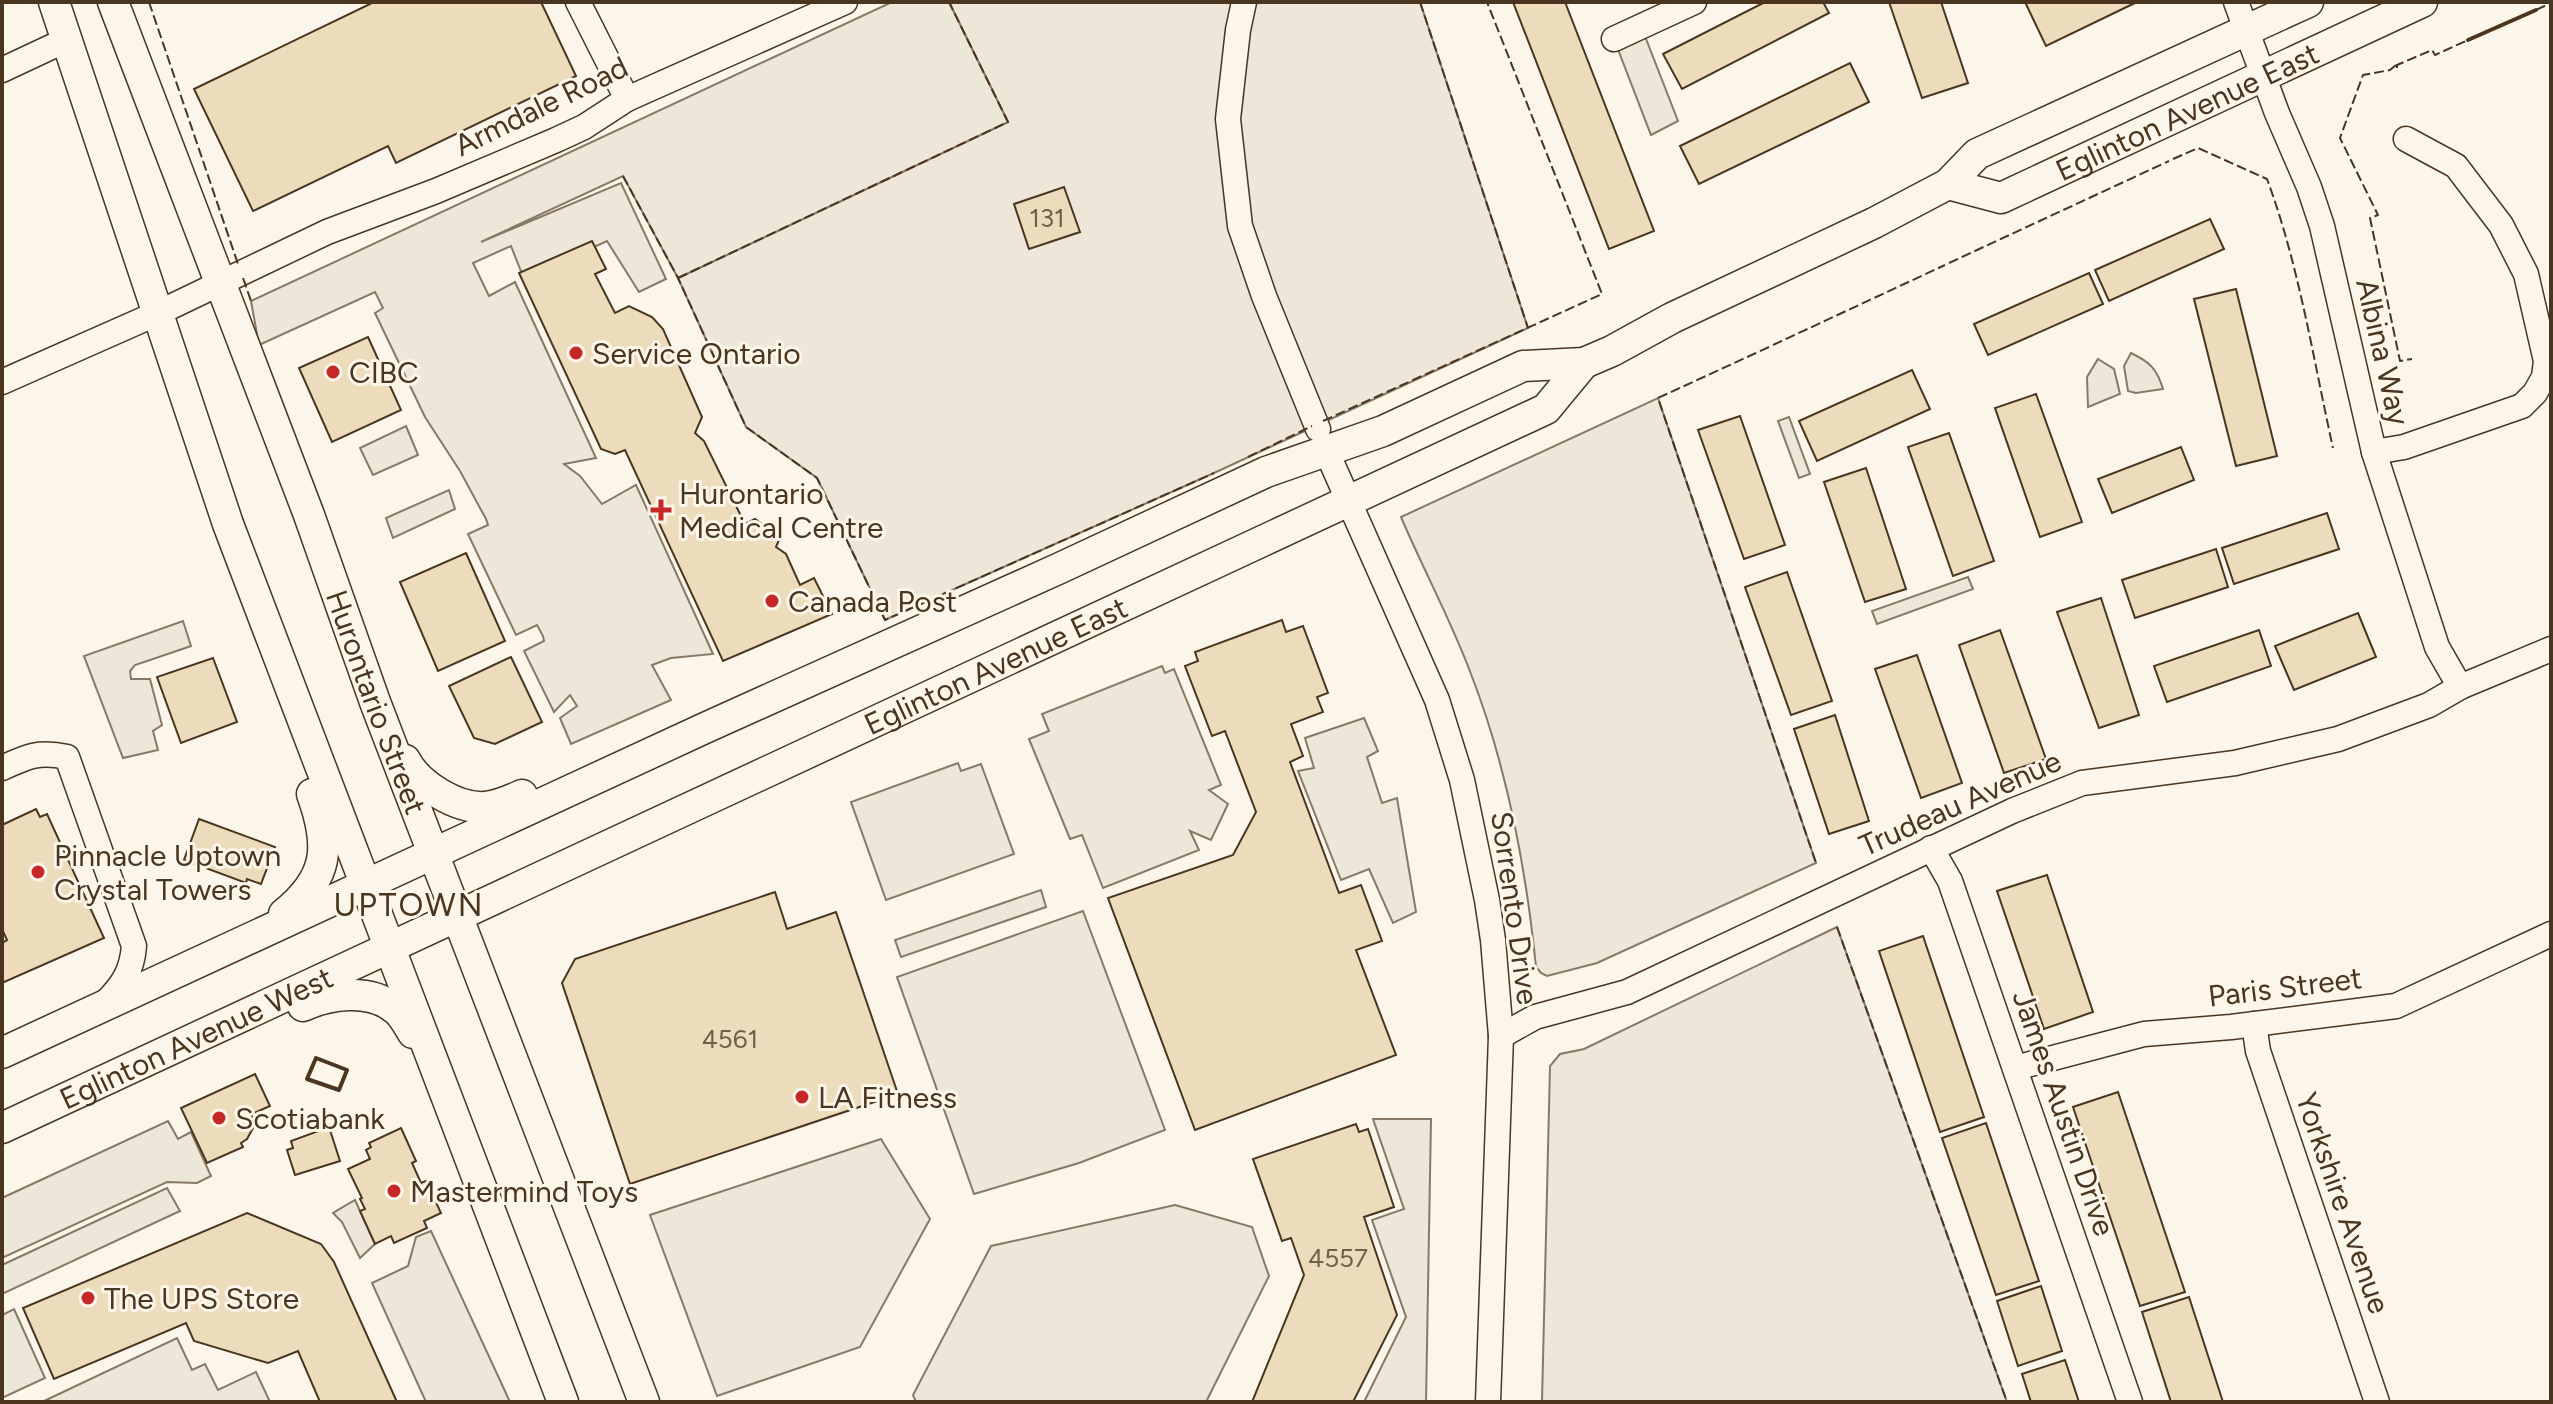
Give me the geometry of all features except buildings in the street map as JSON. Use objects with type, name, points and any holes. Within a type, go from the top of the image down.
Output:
[{"type":"main road","points":[[54,2],[228,524],[563,1402]]},
{"type":"main road","name":"Hurontario Street","points":[[113,2],[309,515],[375,702],[644,1402]]},
{"type":"main road","name":"Eglinton Avenue East","points":[[390,948],[1546,409],[1584,363],[1948,184],[1977,154],[2308,2]]},
{"type":"main road","name":"Eglinton Avenue East","points":[[1948,184],[2001,198],[2422,2]]},
{"type":"main road","name":"Eglinton Avenue East","points":[[433,853],[1266,472],[1322,440],[1383,431],[1523,366],[1584,363]]},
{"type":"main road","points":[[375,702],[412,774],[431,790],[464,804],[484,807],[513,799],[578,769],[614,770]]},
{"type":"main road","points":[[257,935],[307,893],[323,860],[325,842],[321,817],[307,782],[315,750]]},
{"type":"main road","points":[[2,1053],[433,853]]},
{"type":"main road","name":"Eglinton Avenue West","points":[[2,1128],[390,948]]},
{"type":"main road","points":[[208,1032],[237,1037],[323,996],[359,996],[394,1007],[408,1025],[441,1084]]},
{"type":"street","points":[[578,2],[627,99]]},
{"type":"street","name":"Armdale Road","points":[[2,382],[158,313],[327,232],[436,191],[556,140],[584,127],[627,99],[845,2]]},
{"type":"street","name":"Sorrento Drive","points":[[1244,2],[1228,119],[1240,226],[1264,296],[1322,440],[1424,668],[1458,766],[1487,900],[1501,1036],[1488,1402]]},
{"type":"street","points":[[1614,39],[1694,2]]},
{"type":"street","name":"Albina Way","points":[[2236,2],[2322,226],[2374,452],[2437,647],[2460,687]]},
{"type":"street","points":[[2,70],[66,40]]},
{"type":"street","points":[[2374,452],[2404,447],[2522,406],[2535,393],[2544,377],[2546,361],[2526,274],[2501,225],[2456,166],[2406,139]]},
{"type":"street","name":"Trudeau Avenue","points":[[1501,1036],[1535,1017],[1627,992],[1931,848],[2082,783],[2235,763],[2338,739],[2429,705],[2460,687],[2551,649]]},
{"type":"street","points":[[2,768],[27,756],[45,752],[67,757],[76,777],[134,946],[133,960],[124,982],[101,1007]]},
{"type":"street","name":"James Austin Drive","points":[[1931,848],[1950,881],[2130,1402]]},
{"type":"street","name":"Paris Street","points":[[2015,1068],[2144,1034],[2396,1006],[2551,934]]},
{"type":"street","name":"Yorkshire Avenue","points":[[2254,1024],[2258,1051],[2377,1402]]},
{"type":"shaded area","points":[[892,2],[949,2],[1008,122],[678,278],[623,176],[481,242],[621,183],[666,279],[639,292],[607,241],[524,279],[511,246],[473,263],[489,296],[515,282],[596,458],[564,464],[580,476],[602,504],[636,485],[713,654],[671,658],[652,665],[671,700],[571,744],[560,718],[577,706],[570,695],[554,712],[524,651],[544,641],[537,625],[516,635],[468,534],[488,525],[486,519],[425,417],[375,313],[383,308],[375,292],[259,345],[251,301]]},
{"type":"shaded area","points":[[949,2],[1420,2],[1528,328],[885,620],[817,478],[746,427],[678,278],[1008,122]]},
{"type":"shaded area","points":[[1641,26],[1678,121],[1651,135],[1614,39]]},
{"type":"shaded area","points":[[2131,353],[2152,367],[2163,389],[2136,393],[2128,391],[2124,366]]},
{"type":"shaded area","points":[[2098,359],[2114,369],[2120,394],[2088,407],[2087,377]]},
{"type":"shaded area","points":[[1658,398],[1816,863],[1597,963],[1547,976],[1536,967],[1527,892],[1513,818],[1484,709],[1455,634],[1401,517]]},
{"type":"shaded area","points":[[1789,417],[1810,474],[1799,478],[1778,421]]},
{"type":"shaded area","points":[[406,426],[418,455],[373,475],[360,448]]},
{"type":"shaded area","points":[[449,490],[455,509],[393,538],[386,518]]},
{"type":"shaded area","points":[[1968,577],[1973,589],[1877,624],[1872,611]]},
{"type":"shaded area","points":[[183,621],[191,646],[135,665],[130,671],[131,679],[150,679],[162,725],[153,731],[158,750],[123,758],[84,656]]},
{"type":"shaded area","points":[[1162,666],[1165,673],[1174,669],[1221,785],[1209,790],[1228,804],[1211,840],[1190,831],[1199,850],[1103,888],[1082,835],[1070,839],[1029,739],[1049,731],[1042,714]]},
{"type":"shaded area","points":[[1364,718],[1378,751],[1367,757],[1382,803],[1397,798],[1416,912],[1393,923],[1369,869],[1341,880],[1298,771],[1314,768],[1305,738]]},
{"type":"shaded area","points":[[958,763],[961,771],[981,764],[1014,854],[886,900],[851,802]]},
{"type":"shaded area","points":[[1041,890],[1046,907],[901,957],[895,940]]},
{"type":"shaded area","points":[[1083,911],[1165,1130],[1079,1163],[974,1194],[897,977]]},
{"type":"shaded area","points":[[1837,927],[2007,1402],[1542,1402],[1550,1066],[1560,1054],[1584,1049]]},
{"type":"shaded area","points":[[1373,1119],[1431,1119],[1426,1402],[1364,1402],[1406,1317],[1372,1220],[1404,1209]]},
{"type":"shaded area","points":[[168,1121],[178,1139],[191,1132],[211,1176],[197,1183],[167,1182],[2,1258],[2,1198]]},
{"type":"shaded area","points":[[881,1139],[930,1219],[860,1347],[717,1396],[650,1215]]},
{"type":"shaded area","points":[[167,1188],[180,1211],[2,1294],[2,1265]]},
{"type":"shaded area","points":[[355,1200],[375,1244],[360,1258],[342,1222],[333,1213]]},
{"type":"shaded area","points":[[1175,1205],[1252,1227],[1269,1276],[1206,1402],[916,1402],[913,1395],[991,1246]]},
{"type":"shaded area","points":[[431,1231],[510,1402],[426,1402],[372,1283],[408,1266],[416,1237]]},
{"type":"shaded area","points":[[14,1309],[45,1378],[2,1398],[2,1315]]},
{"type":"shaded area","points":[[177,1338],[192,1370],[205,1364],[218,1390],[256,1372],[270,1402],[42,1402]]},
{"type":"fence","points":[[149,2],[239,267]]},
{"type":"fence","points":[[678,278],[1008,122],[949,2]]},
{"type":"fence","points":[[1420,2],[1528,328]]},
{"type":"fence","points":[[1323,421],[1602,294],[1487,2]]},
{"type":"fence","points":[[2536,10],[2551,3]]},
{"type":"fence","points":[[2397,68],[2397,65],[2432,50],[2435,55],[2468,40]]},
{"type":"fence","points":[[2396,65],[2390,70],[2363,75],[2340,138],[2378,215],[2370,218],[2400,361],[2412,359]]},
{"type":"fence","points":[[2173,159],[2198,148],[2267,179],[2297,278],[2333,448]]},
{"type":"fence","points":[[1949,263],[2169,161]]},
{"type":"fence","points":[[623,176],[678,278],[746,427],[817,478],[885,620],[1214,473]]},
{"type":"fence","points":[[1773,345],[1945,265]]},
{"type":"fence","points":[[243,278],[251,301]]},
{"type":"fence","points":[[1769,347],[1658,398],[1816,863]]},
{"type":"fence","points":[[1248,457],[1312,426]]},
{"type":"fence","points":[[1837,927],[2007,1402]]},
{"type":"wall","points":[[2468,40],[2536,10]]},
{"type":"wall","points":[[316,1058],[347,1070],[339,1090],[307,1079],[316,1058]]},
{"type":"place","name":"Service Ontario","points":[[576,353]]},
{"type":"place","name":"CIBC","points":[[333,372]]},
{"type":"place","name":"Hurontario Medical Centre","points":[[661,510]]},
{"type":"place","name":"Canada Post","points":[[772,601]]},
{"type":"place","name":"Pinnacle Uptown Crystal Towers","points":[[38,872]]},
{"type":"place","name":"LA Fitness","points":[[802,1097]]},
{"type":"place","name":"Scotiabank","points":[[219,1118]]},
{"type":"place","name":"Mastermind Toys","points":[[394,1191]]},
{"type":"place","name":"The UPS Store","points":[[88,1298]]},
{"type":"district","name":"UPTOWN","points":[[409,905]]}]
